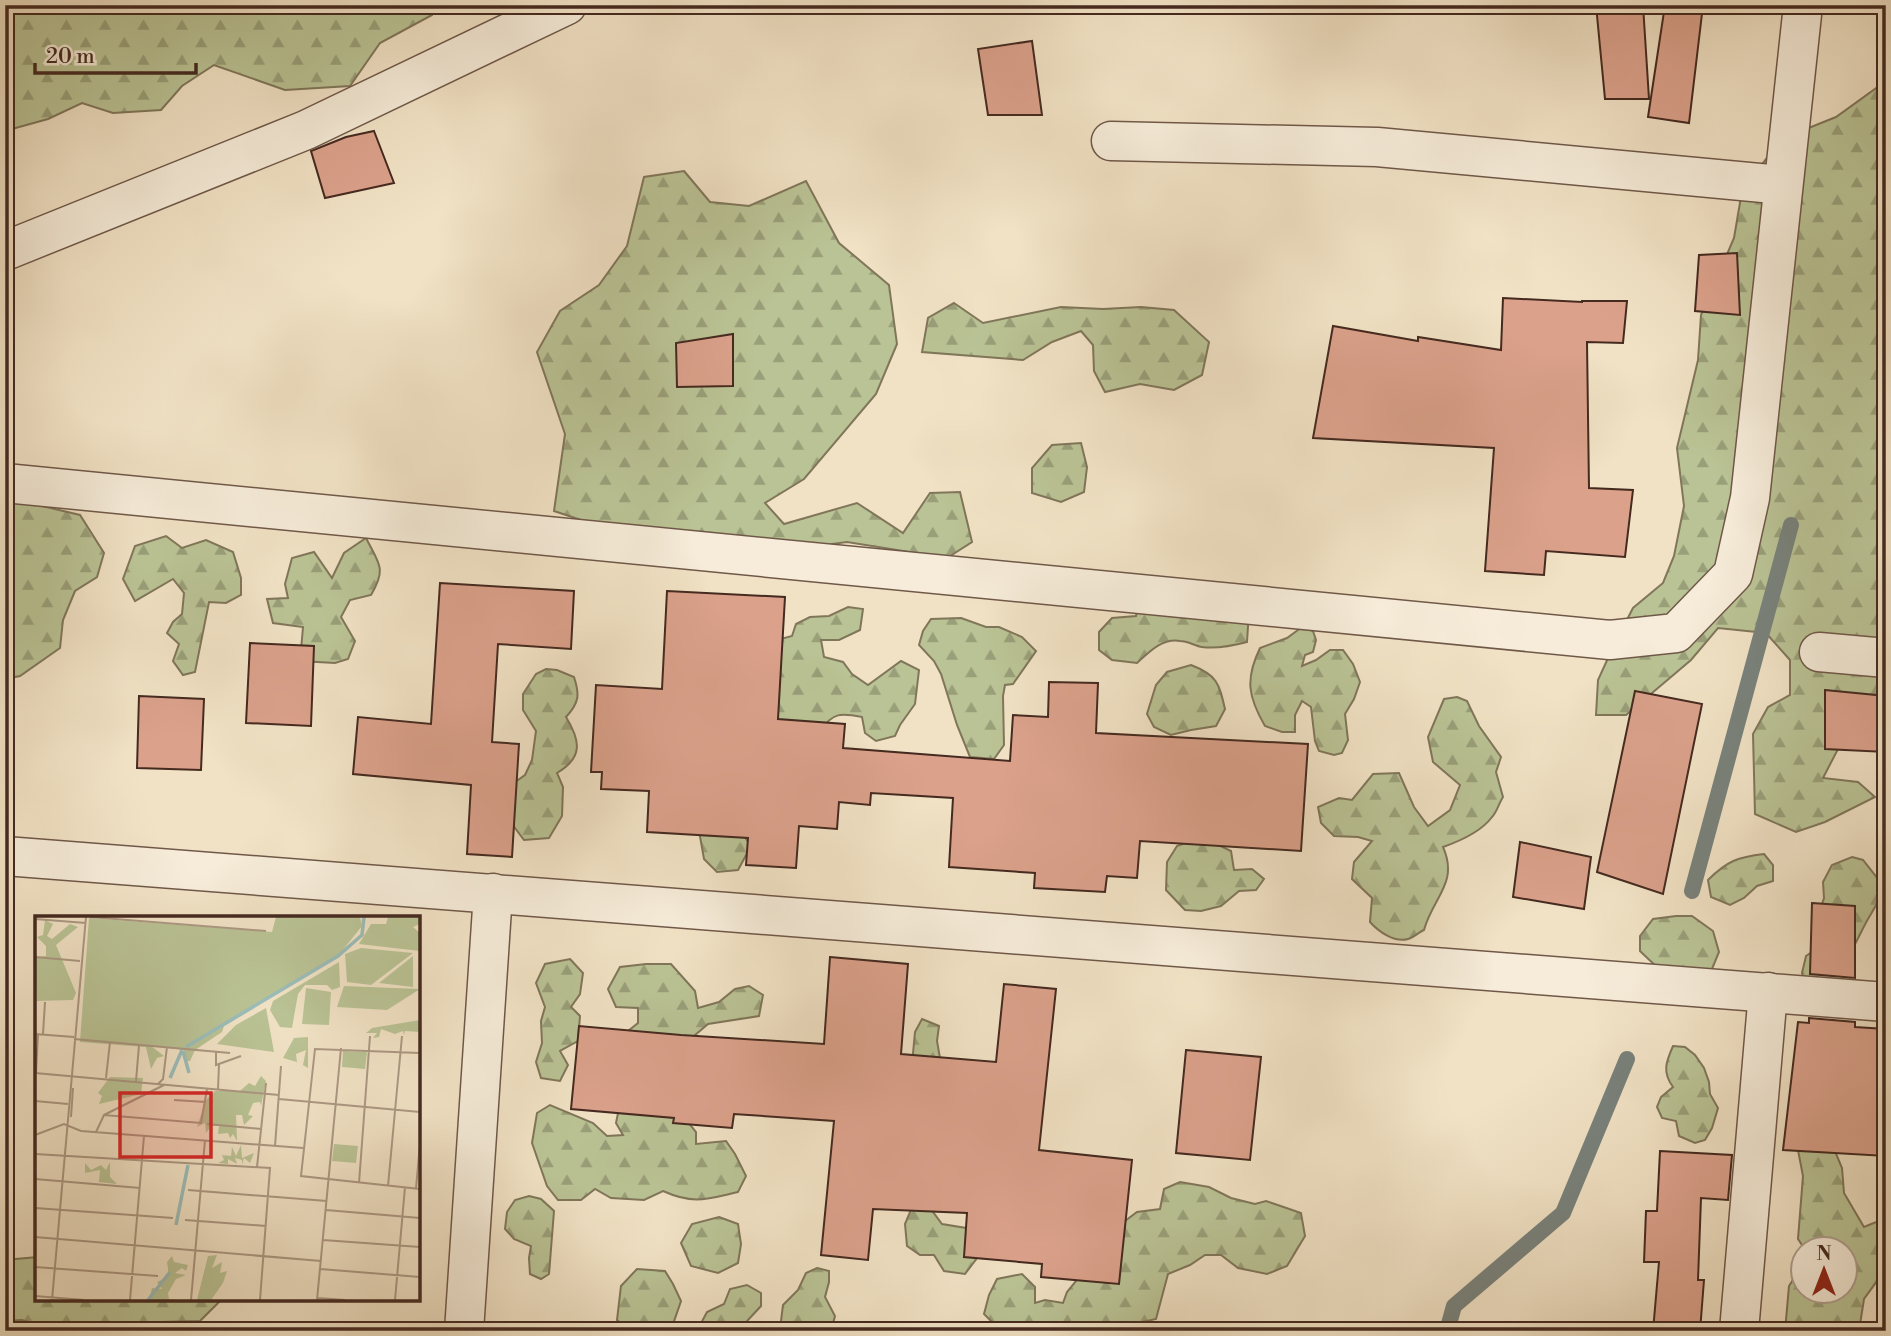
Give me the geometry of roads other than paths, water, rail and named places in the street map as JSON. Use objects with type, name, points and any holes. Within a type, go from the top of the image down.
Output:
[{"type":"street","points":[[5,251],[306,130],[567,5]]},
{"type":"street","points":[[5,483],[1610,640],[1676,632],[1733,574],[1750,498],[1803,5]]},
{"type":"street","points":[[1111,141],[1377,147],[1783,186]]},
{"type":"street","points":[[1819,652],[1886,658]]},
{"type":"street","points":[[5,856],[1886,1002]]},
{"type":"street","points":[[464,1331],[494,893]]},
{"type":"street","points":[[1739,1331],[1768,992]]},
{"type":"waterway","points":[[1692,891],[1791,525]]},
{"type":"waterway","points":[[1447,1331],[1454,1306],[1563,1213],[1627,1059]]}]
